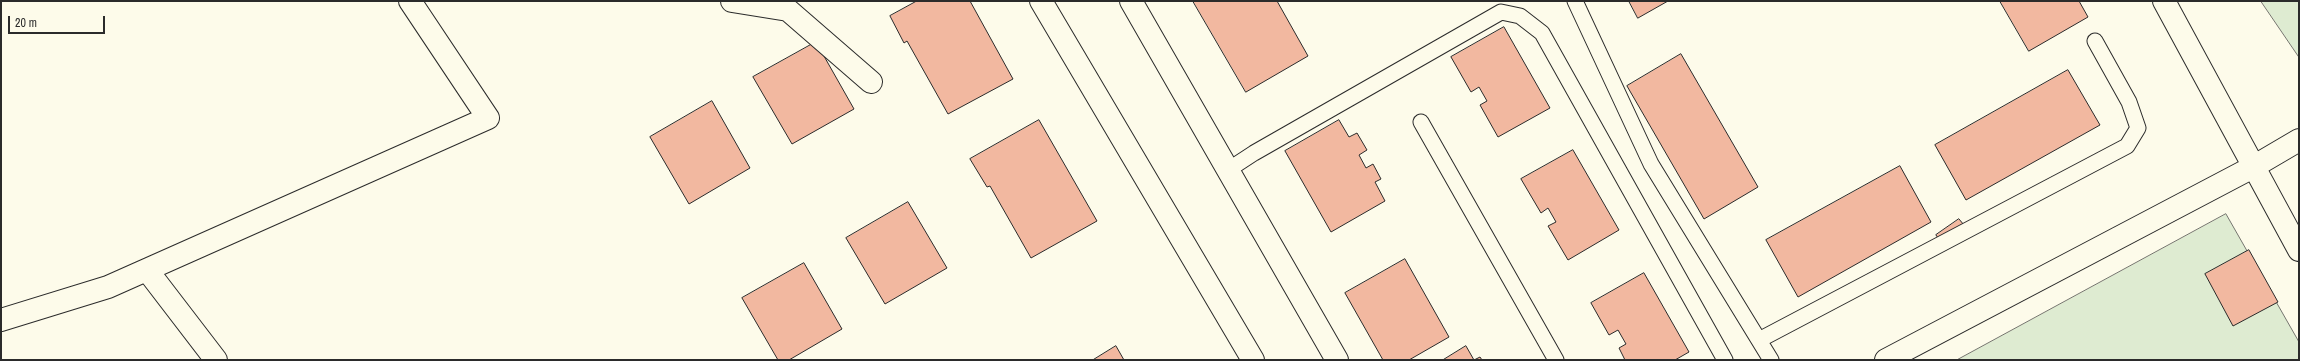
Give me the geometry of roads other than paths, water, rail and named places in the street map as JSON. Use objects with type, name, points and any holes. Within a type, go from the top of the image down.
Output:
[{"type":"street","points":[[1,320],[108,287],[488,118],[410,1]]},
{"type":"street","points":[[732,1],[788,10],[871,82]]},
{"type":"street","points":[[1041,1],[1253,360]]},
{"type":"street","points":[[1131,1],[1337,360]]},
{"type":"street","points":[[2164,1],[2299,250]]},
{"type":"street","points":[[1886,360],[2253,167],[2299,140]]},
{"type":"street","points":[[147,270],[216,360]]},
{"type":"lane","points":[[1575,1],[1651,164],[1771,360]]},
{"type":"lane","points":[[1228,170],[1254,153],[1501,12],[1520,16],[1542,33],[1725,360]]},
{"type":"lane","points":[[1759,340],[2127,146],[2138,128],[2129,102],[2095,41]]},
{"type":"lane","points":[[1421,122],[1556,360]]}]
